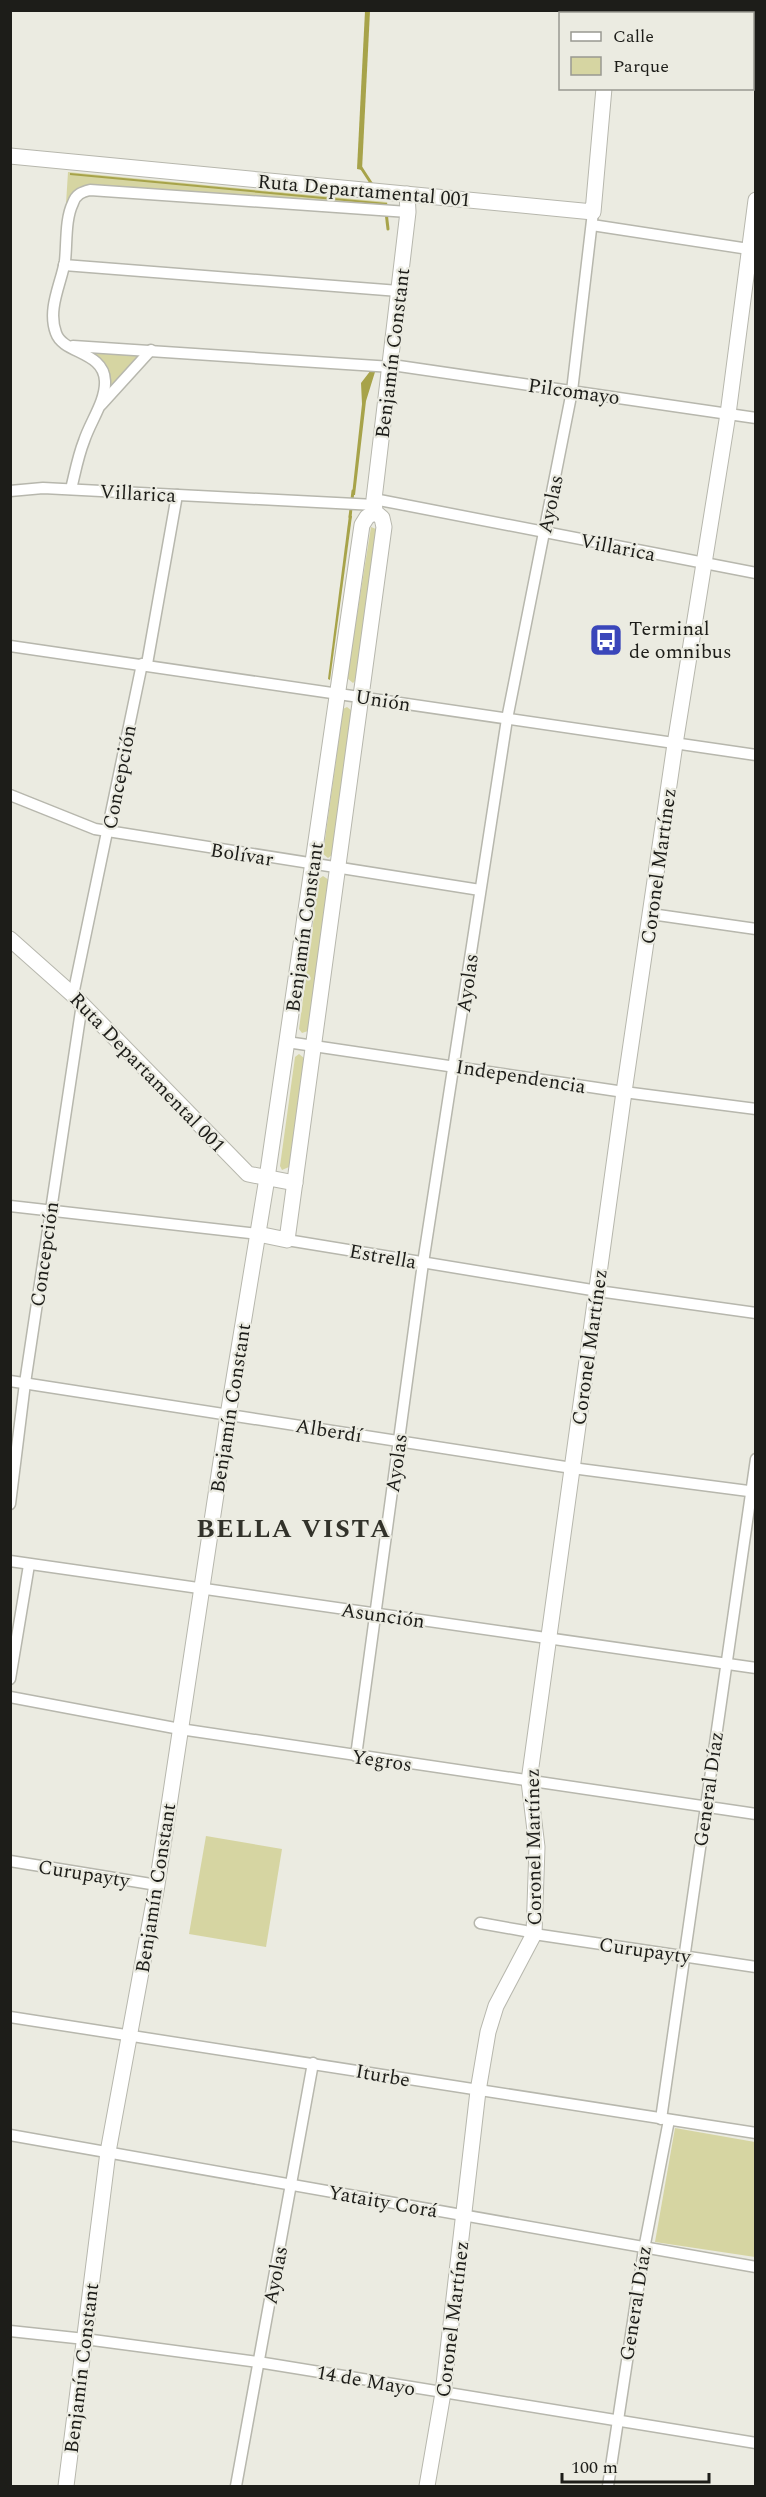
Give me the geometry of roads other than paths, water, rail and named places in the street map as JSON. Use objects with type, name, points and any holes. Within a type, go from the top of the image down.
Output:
[{"type":"street","points":[[604,90],[593,219],[752,250]]},
{"type":"street","name":"Ruta Departamental 001","points":[[10,156],[407,194],[593,219]]},
{"type":"street","points":[[71,489],[83,442],[104,392],[102,370],[86,355],[56,334],[54,321],[55,297],[64,265],[73,202],[80,193],[90,190],[408,212]]},
{"type":"street","name":"Benjamín Constant","points":[[66,2487],[108,2152],[157,1885],[228,1415],[267,1178],[313,865],[331,692],[362,525],[374,505],[388,290],[408,212],[407,194]]},
{"type":"street","name":"Coronel Martínez","points":[[427,2487],[443,2393],[478,2091],[492,2019],[530,1932],[537,1847],[529,1781],[624,1092],[675,744],[728,414],[752,250],[756,200]]},
{"type":"street","name":"Ayolas","points":[[356,1756],[423,1263],[480,890],[507,719],[572,391],[593,219]]},
{"type":"street","points":[[64,265],[388,290]]},
{"type":"street","name":"Pilcomayo","points":[[69,345],[383,366],[756,418]]},
{"type":"street","points":[[97,409],[151,351]]},
{"type":"street","name":"Villarica","points":[[10,491],[43,488],[71,489],[374,505],[544,532],[756,573]]},
{"type":"street","name":"Concepción","points":[[10,1504],[77,1000],[177,495]]},
{"type":"street","name":"Benjamín Constant","points":[[287,1240],[384,527],[382,518],[374,505]]},
{"type":"street","name":"Unión","points":[[10,646],[756,755]]},
{"type":"street","name":"Bolívar","points":[[10,795],[95,830],[480,890]]},
{"type":"street","points":[[651,914],[756,929]]},
{"type":"street","name":"Ruta Departamental 001","points":[[10,939],[77,1000],[248,1174],[295,1183]]},
{"type":"street","name":"Independencia","points":[[287,1042],[455,1065],[624,1092],[756,1109]]},
{"type":"street","name":"Estrella","points":[[10,1206],[258,1234],[597,1291],[756,1312]]},
{"type":"street","name":"Alberdí","points":[[10,1381],[572,1468],[753,1491]]},
{"type":"street","name":"General Díaz","points":[[608,2487],[616,2419],[665,2119],[684,1955],[756,1459]]},
{"type":"street","name":"Asunción","points":[[10,1561],[201,1591],[756,1668]]},
{"type":"street","points":[[10,1678],[29,1565]]},
{"type":"street","name":"Yegros","points":[[10,1697],[180,1729],[756,1814]]},
{"type":"street","name":"Curupayty","points":[[10,1861],[157,1885]]},
{"type":"street","name":"Curupayty","points":[[480,1923],[756,1967]]},
{"type":"street","name":"Iturbe","points":[[10,2017],[756,2133]]},
{"type":"street","name":"Ayolas","points":[[236,2487],[313,2063]]},
{"type":"street","name":"Yataity Corá","points":[[10,2135],[756,2267]]},
{"type":"street","name":"14 de Mayo","points":[[10,2331],[85,2338],[258,2362],[756,2443]]},
{"type":"waterway","points":[[360,166],[373,186]]},
{"type":"waterway","points":[[386,212],[388,229]]},
{"type":"waterway","points":[[350,517],[353,491]]},
{"type":"place","name":"Terminal de omnibus","points":[[606,640]]},
{"type":"district","name":"BELLA VISTA","points":[[294,1528]]}]
